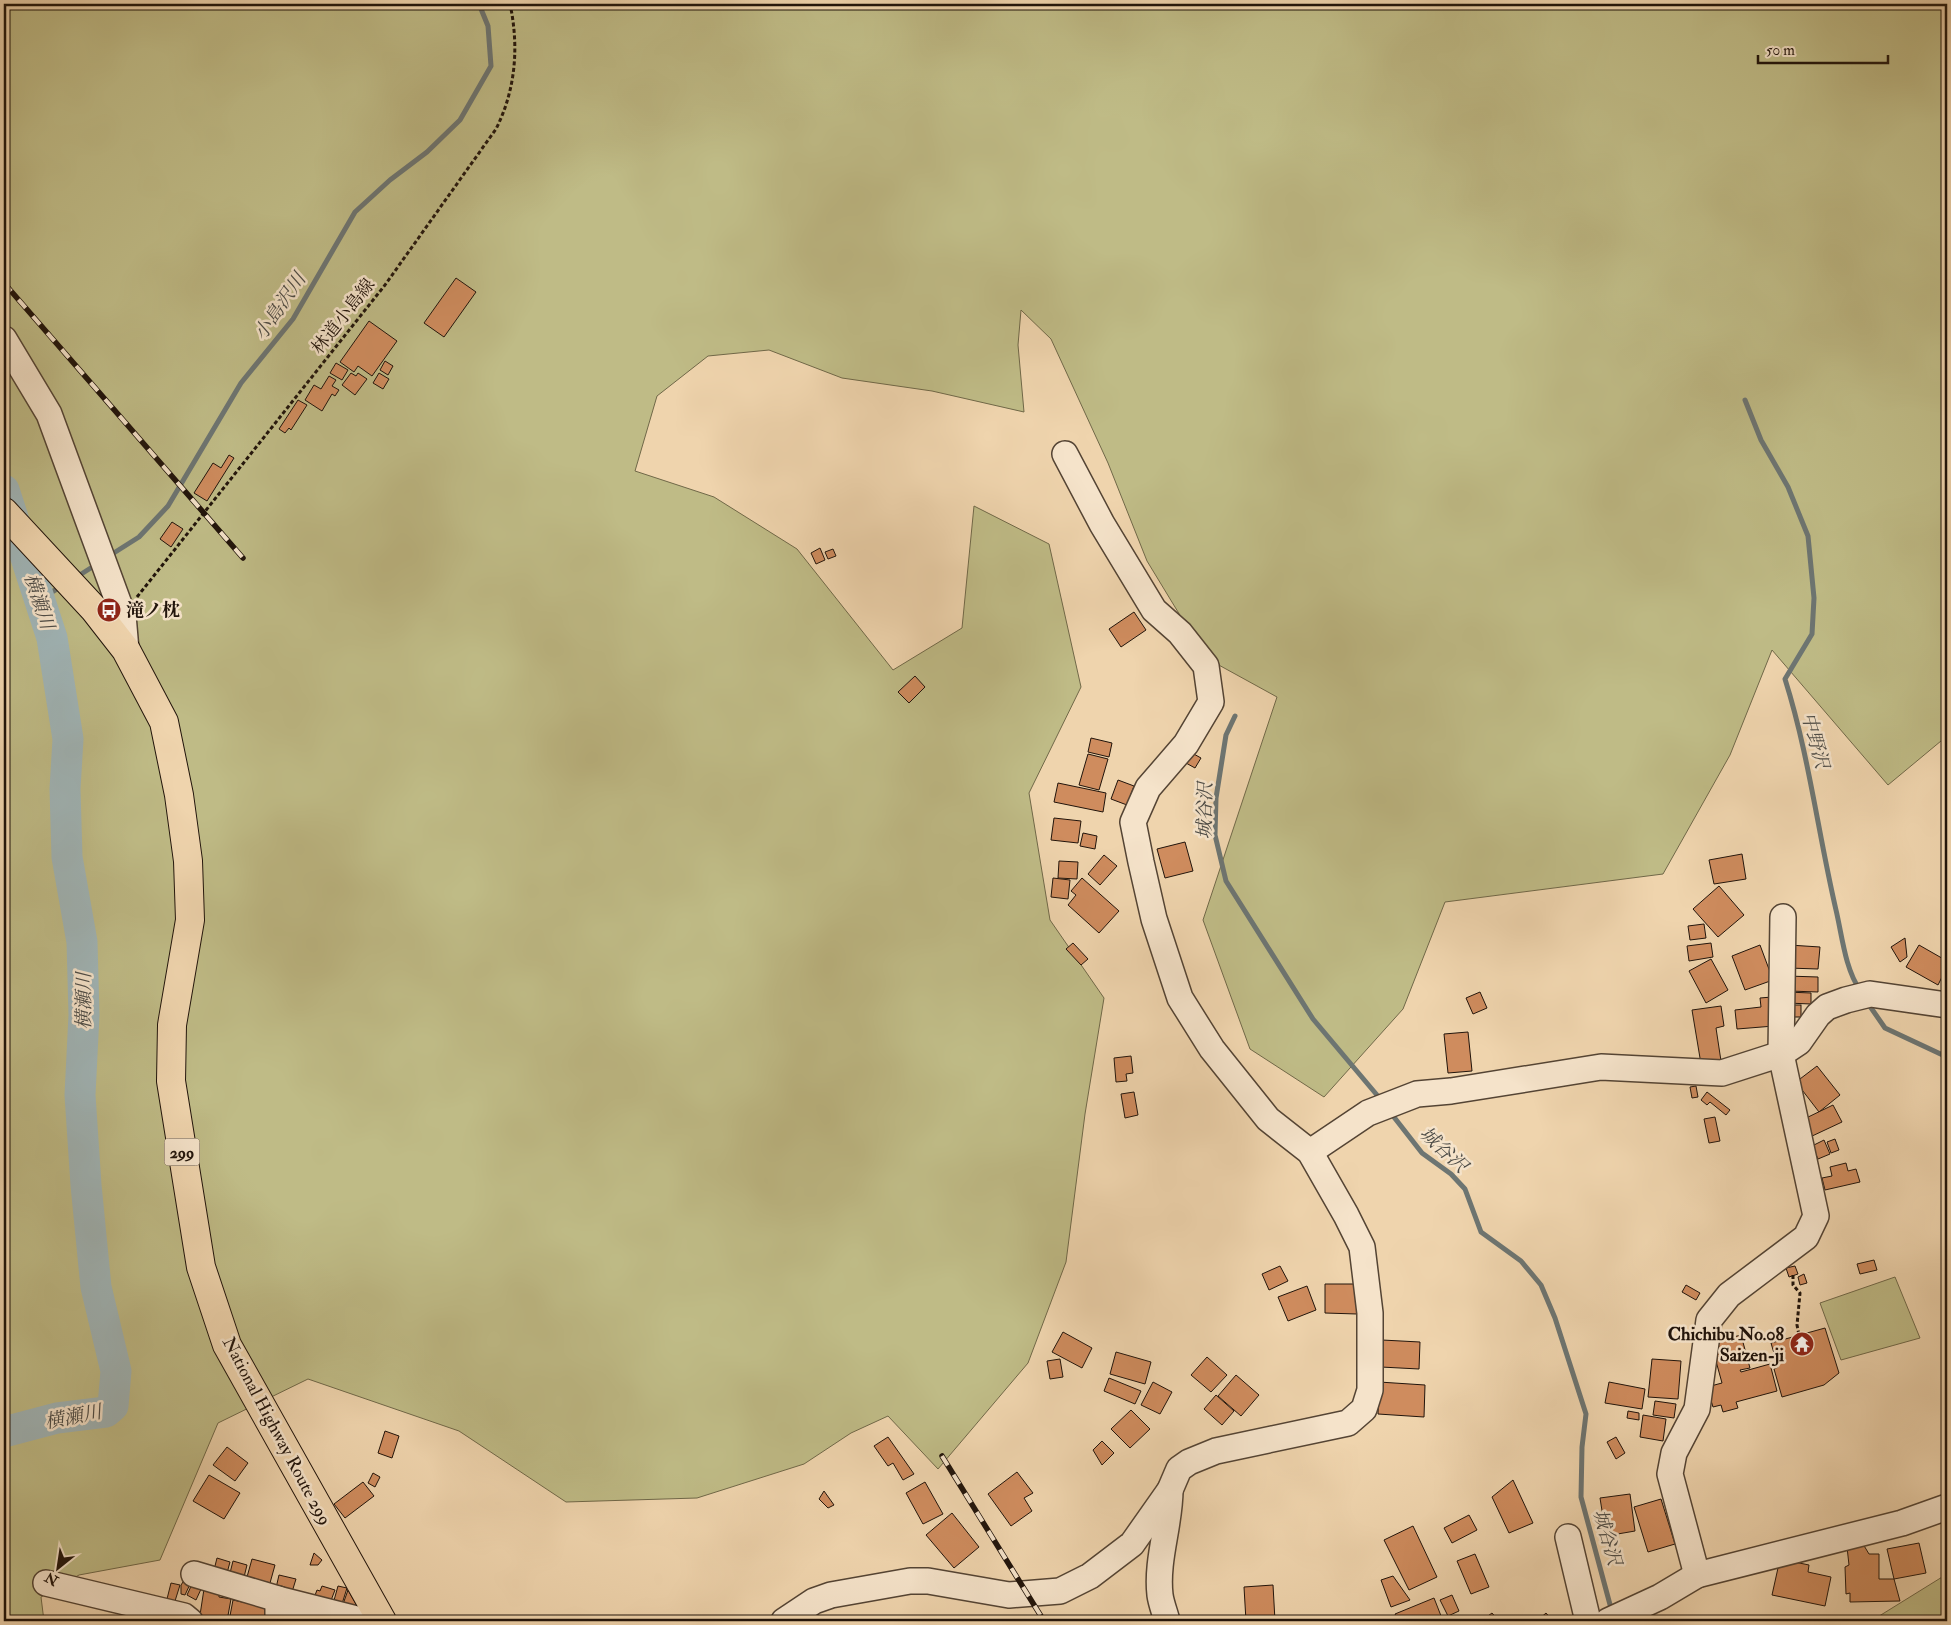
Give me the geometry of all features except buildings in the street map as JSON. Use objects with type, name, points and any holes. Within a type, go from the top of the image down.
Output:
[{"type":"highway","name":"National Highway Route 299","points":[[4,512],[94,609],[126,650],[164,722],[188,861],[190,920],[172,1025],[171,1081],[202,1267],[227,1346],[382,1621]]},
{"type":"street","points":[[4,339],[49,414],[122,614],[126,650]]},
{"type":"street","points":[[784,1621],[814,1601],[831,1595],[910,1581],[928,1581],[1009,1595],[1060,1592],[1090,1576],[1132,1544],[1170,1490],[1179,1469],[1202,1455],[1348,1423],[1364,1409],[1370,1390],[1370,1313],[1362,1247],[1313,1150],[1268,1119],[1212,1049],[1180,998],[1154,919],[1133,822],[1148,788],[1186,744],[1211,702],[1206,666],[1180,633],[1154,610],[1102,524],[1065,454]]},
{"type":"street","points":[[1696,1575],[1670,1474],[1674,1453],[1697,1409],[1709,1320],[1729,1295],[1806,1237],[1816,1216],[1781,1054],[1783,917]]},
{"type":"street","points":[[1313,1150],[1368,1113],[1417,1094],[1451,1091],[1601,1067],[1722,1073],[1781,1054],[1799,1042],[1818,1015],[1827,1007],[1846,1000],[1870,994],[1947,1005]]},
{"type":"street","points":[[1167,1621],[1160,1595],[1160,1575],[1161,1557],[1169,1519],[1170,1490]]},
{"type":"street","points":[[1617,1617],[1696,1575],[1902,1523],[1947,1507]]},
{"type":"street","points":[[1568,1537],[1588,1621]]},
{"type":"street","points":[[194,1574],[278,1610],[365,1621]]},
{"type":"street","points":[[46,1582],[184,1616],[190,1621]]},
{"type":"path","name":"林道小島線","points":[[122,614],[386,285],[496,129],[506,108],[516,59],[515,26],[510,4]]},
{"type":"path","points":[[1793,1275],[1793,1285],[1800,1293],[1797,1325],[1800,1335]]},
{"type":"shaded area","points":[[4,4],[1947,4],[1947,736],[1888,785],[1772,650],[1730,755],[1663,874],[1445,902],[1403,1009],[1324,1097],[1250,1049],[1203,920],[1277,697],[1206,658],[1147,561],[1108,463],[1051,339],[1021,310],[1018,345],[1024,412],[932,391],[842,378],[769,350],[708,356],[657,396],[635,471],[714,497],[797,549],[893,670],[962,628],[974,506],[1049,544],[1081,687],[1029,793],[1050,920],[1104,998],[1085,1114],[1066,1262],[1028,1363],[938,1469],[888,1416],[851,1433],[804,1464],[697,1498],[566,1502],[459,1431],[308,1379],[218,1423],[160,1560],[79,1575],[41,1597],[44,1621],[4,1621]]},
{"type":"shaded area","points":[[1895,1277],[1920,1338],[1841,1360],[1820,1303]]},
{"type":"shaded area","points":[[1947,1574],[1947,1621],[1874,1621],[1876,1618]]},
{"type":"waterway","name":"小島沢川","points":[[109,556],[139,537],[168,506],[241,383],[293,319],[355,212],[390,180],[427,152],[460,120],[491,66],[488,26],[479,4]]},
{"type":"waterway","name":"中野沢","points":[[1745,400],[1761,440],[1788,487],[1808,536],[1814,598],[1812,634],[1785,679],[1801,736],[1845,952],[1851,972],[1860,990]]},
{"type":"waterway","name":"横瀬川","points":[[4,490],[52,638],[68,739],[65,789],[67,857],[82,942],[84,1015],[80,1095],[86,1185],[96,1287],[116,1371],[113,1406],[106,1412],[57,1418],[4,1432]]},
{"type":"waterway","name":"小島沢川","points":[[75,578],[97,564]]},
{"type":"waterway","name":"小島沢川","points":[[40,599],[62,586]]},
{"type":"waterway","name":"城谷沢","points":[[1235,716],[1226,735],[1216,798],[1215,835],[1226,881],[1313,1019],[1382,1101]]},
{"type":"waterway","name":"中野沢","points":[[1867,1002],[1885,1028],[1947,1057]]},
{"type":"waterway","name":"城谷沢","points":[[1390,1112],[1422,1153],[1451,1174],[1465,1189],[1481,1232],[1521,1261],[1541,1285],[1555,1318],[1586,1414],[1582,1447],[1581,1497],[1612,1612]]},
{"type":"railway","points":[[4,283],[243,558]]},
{"type":"railway","points":[[942,1456],[1044,1621]]},
{"type":"place","name":"滝ノ枕","points":[[109,610]]},
{"type":"place","name":"Chichibu No.08 Saizen-ji","points":[[1802,1344]]}]
